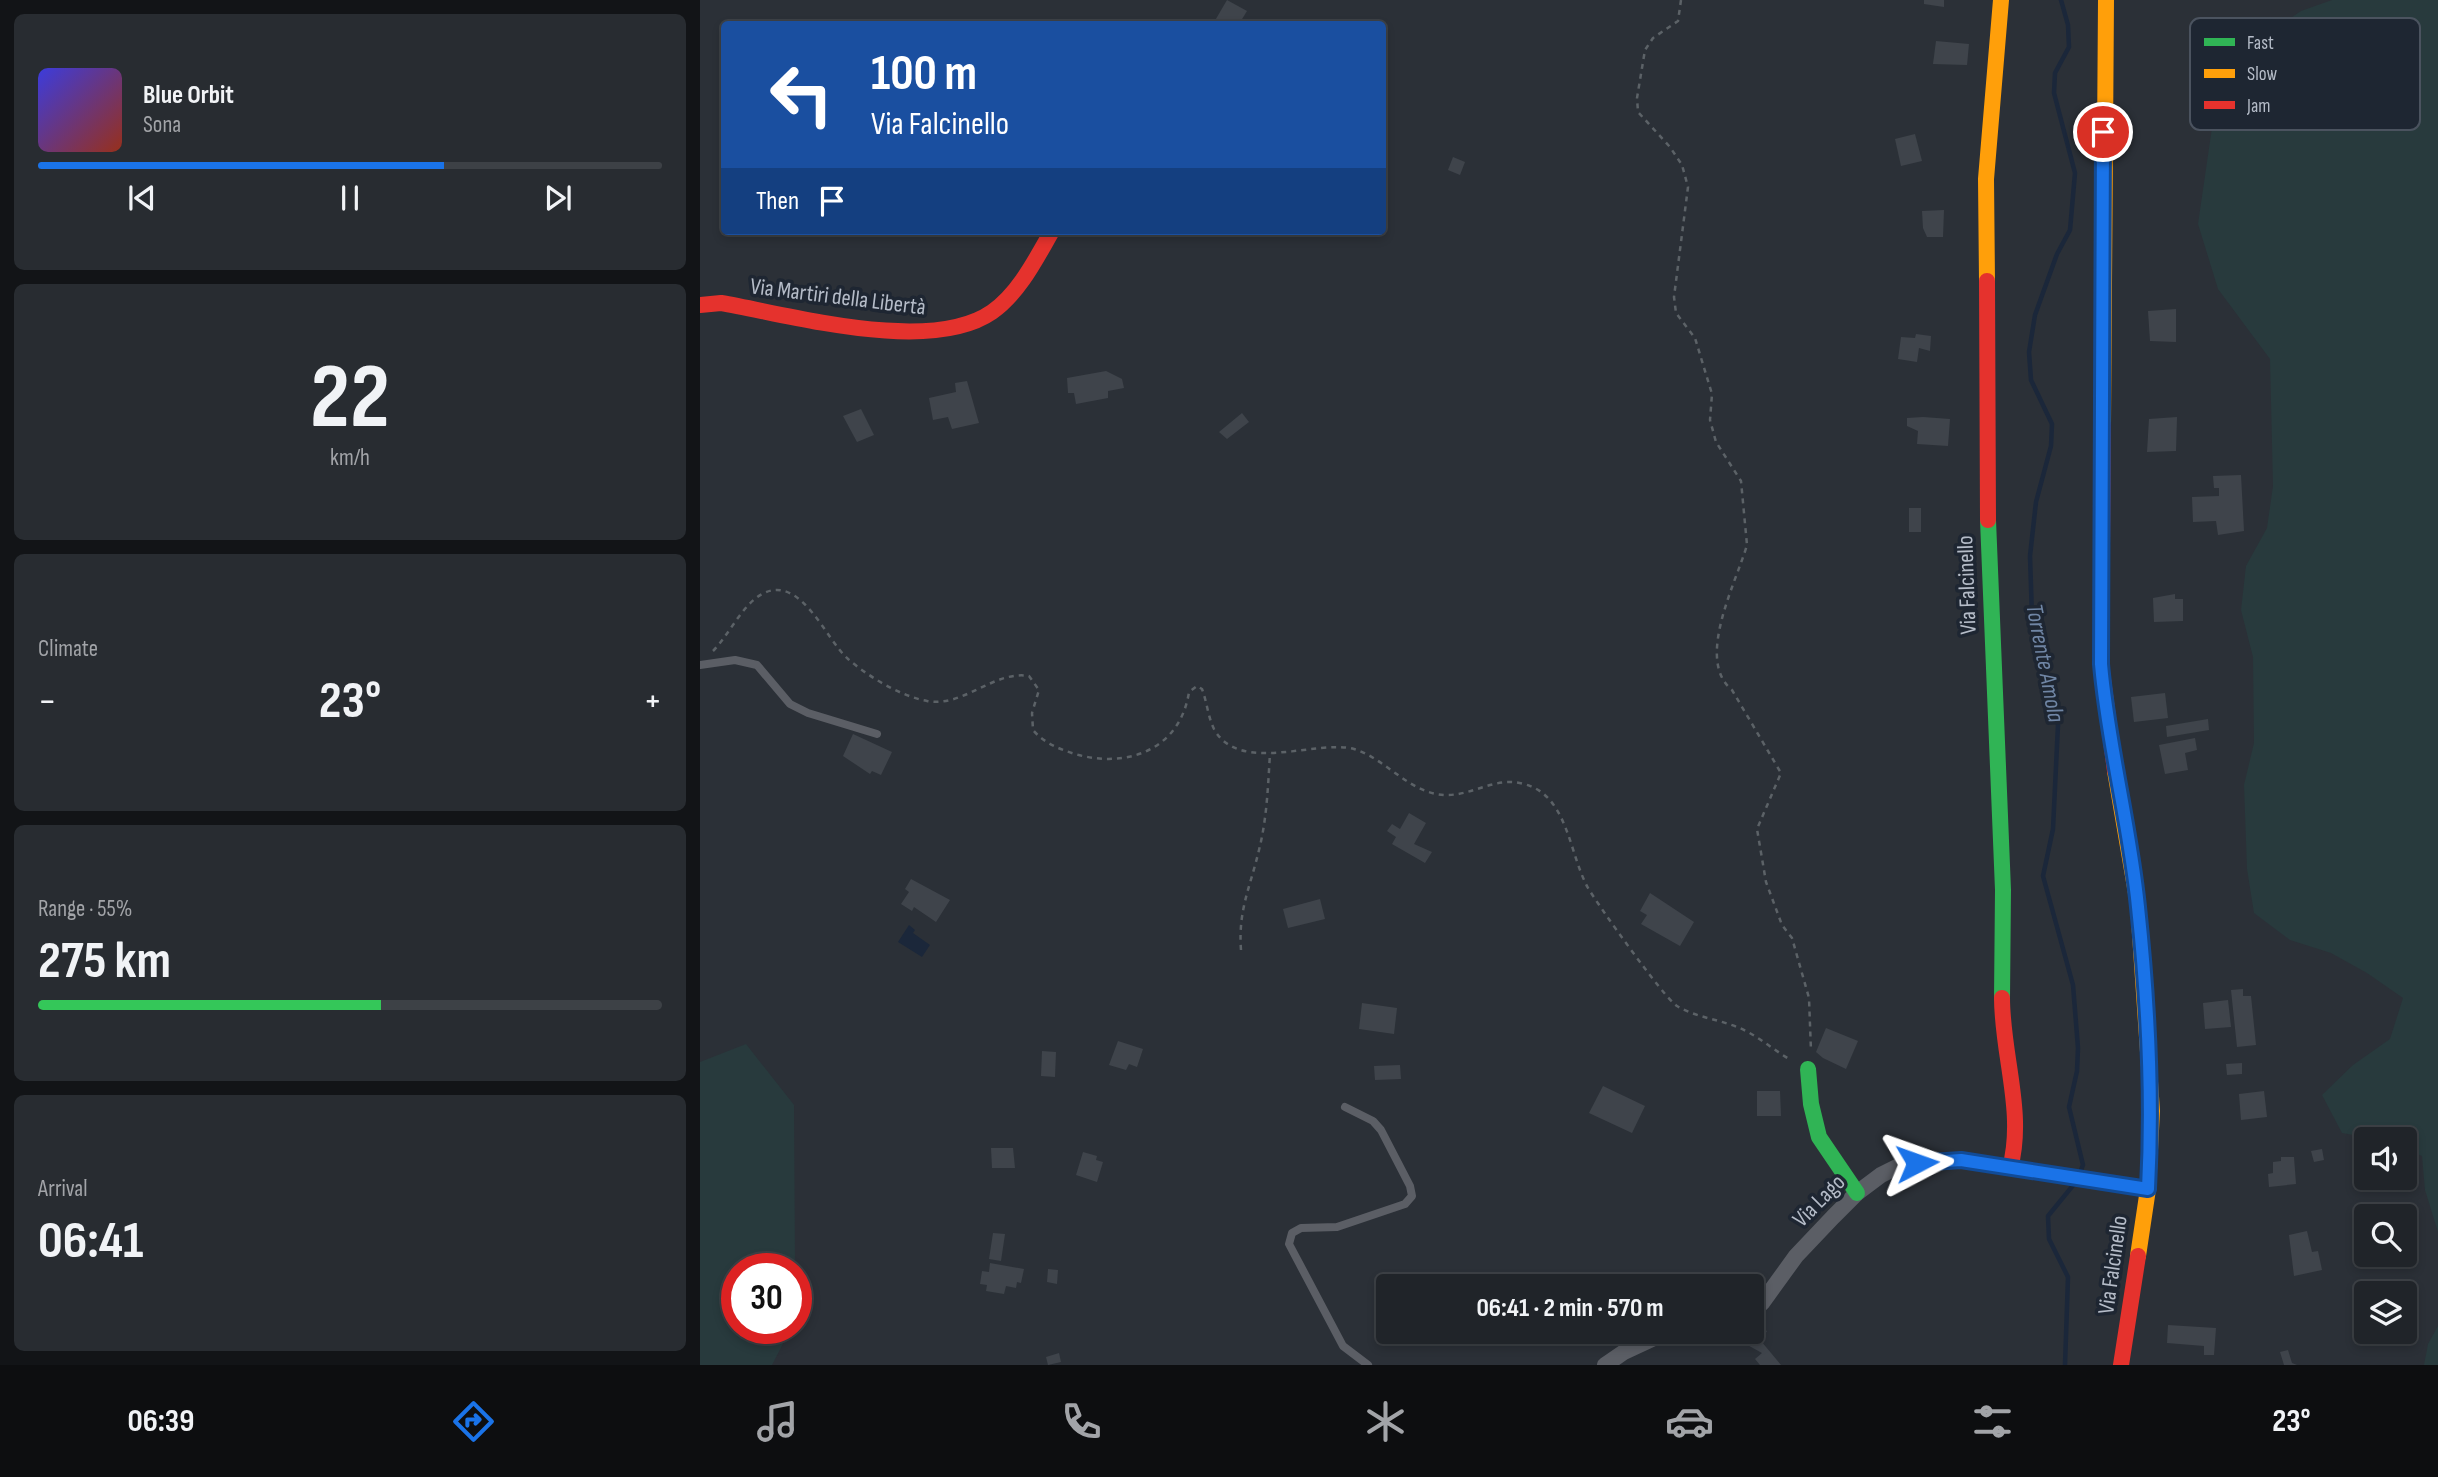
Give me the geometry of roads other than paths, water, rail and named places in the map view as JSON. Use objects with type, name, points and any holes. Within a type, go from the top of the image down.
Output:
[{"type":"street","name":"Via Falcinello","points":[[2001,0],[1986,179],[1988,530],[2003,890],[2002,1024],[2015,1115],[2016,1169]]},
{"type":"street","name":"Via Falcinello","points":[[2106,0],[2101,664],[2105,714],[2138,905],[2152,1111],[2140,1187],[2121,1365]]},
{"type":"street","name":"Via Martiri della Libertà","points":[[700,305],[719,302],[745,309],[905,331],[940,332],[962,328],[991,313],[1022,281],[1050,235]]},
{"type":"street","points":[[1808,1069],[1811,1104],[1819,1137],[1857,1194]]},
{"type":"street","name":"Via Lago","points":[[1764,1301],[1796,1255],[1857,1194],[1881,1175],[1917,1163],[1961,1160],[2140,1187]]},
{"type":"street","points":[[1605,1365],[1641,1344]]},
{"type":"lane","points":[[700,665],[735,660],[757,665],[790,704],[808,713],[877,734]]},
{"type":"lane","points":[[1345,1107],[1373,1121],[1381,1130],[1410,1186],[1412,1196],[1405,1203],[1337,1227],[1301,1228],[1292,1233],[1289,1244],[1343,1346],[1367,1365]]},
{"type":"water","points":[[909,925],[915,930],[913,933],[930,945],[922,957],[898,942]]},
{"type":"waterway","name":"Torrente Amola","points":[[2061,0],[2068,25],[2069,47],[2055,73],[2054,93],[2075,173],[2070,230],[2057,254],[2035,315],[2029,352],[2031,380],[2052,424],[2051,446],[2036,502],[2030,556],[2032,617],[2058,725],[2053,829],[2043,876],[2073,985],[2078,1048],[2077,1071],[2069,1107],[2083,1165],[2079,1175]]},
{"type":"waterway","name":"Torrente Amola","points":[[2065,1365],[2068,1277],[2049,1239],[2048,1216],[2075,1183]]}]
